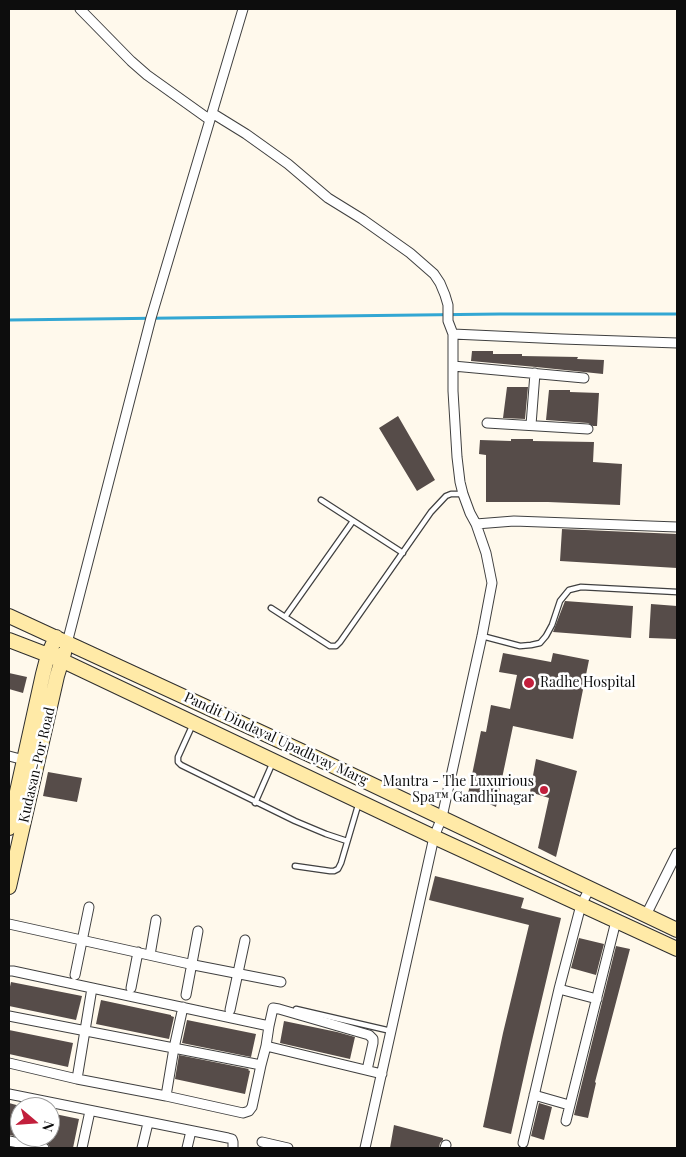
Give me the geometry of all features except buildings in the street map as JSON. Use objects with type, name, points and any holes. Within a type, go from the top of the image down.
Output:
[{"type":"street","points":[[80,9],[147,75],[211,117],[246,134],[288,164],[328,198],[410,253],[434,274],[440,283],[448,306],[448,321],[453,334],[453,392],[457,458],[463,494],[486,553],[492,583],[442,817],[434,837],[365,1148]]},
{"type":"street","points":[[62,640],[151,318],[243,9]]},
{"type":"street","points":[[453,334],[677,343]]},
{"type":"street","points":[[453,366],[584,378]]},
{"type":"street","points":[[531,426],[535,374]]},
{"type":"street","points":[[487,423],[588,429]]},
{"type":"street","points":[[476,524],[514,521],[677,528]]},
{"type":"street","name":"Pandit Dindayal Upadhyay Marg","points":[[9,616],[442,817],[677,930]]},
{"type":"street","name":"Pandit Dindayal Upadhyay Marg","points":[[9,640],[62,660],[434,837],[677,949]]},
{"type":"street","name":"Kudasan-Por Road","points":[[9,828],[48,655],[62,640]]},
{"type":"street","name":"Kudasan-Por Road","points":[[9,887],[62,660],[62,640]]},
{"type":"street","points":[[9,756],[24,760]]},
{"type":"street","points":[[646,915],[677,853]]},
{"type":"street","points":[[523,1143],[581,904],[590,888]]},
{"type":"street","points":[[76,975],[89,907]]},
{"type":"street","points":[[150,955],[156,920]]},
{"type":"street","points":[[566,1121],[616,921]]},
{"type":"street","points":[[9,924],[281,982]]},
{"type":"street","points":[[186,995],[198,932]]},
{"type":"street","points":[[230,1010],[245,940]]},
{"type":"street","points":[[131,988],[138,952]]},
{"type":"street","points":[[9,971],[269,1026]]},
{"type":"street","points":[[77,1079],[92,988]]},
{"type":"street","points":[[559,989],[597,999]]},
{"type":"street","points":[[166,1096],[183,1007]]},
{"type":"street","points":[[9,1063],[243,1113],[249,1111],[252,1107],[273,1008],[369,1035],[373,1039],[373,1043],[367,1070]]},
{"type":"street","points":[[9,1016],[261,1065]]},
{"type":"street","points":[[266,1046],[382,1074]]},
{"type":"street","points":[[9,1094],[228,1138],[232,1140],[233,1148]]},
{"type":"street","points":[[534,1095],[569,1105]]},
{"type":"street","points":[[82,1148],[90,1111]]},
{"type":"street","points":[[142,1148],[148,1122]]},
{"type":"street","points":[[188,1148],[191,1131]]},
{"type":"street","points":[[9,1141],[44,1148]]},
{"type":"street","points":[[262,1142],[288,1148]]},
{"type":"lane","points":[[271,608],[330,646],[336,646],[431,512],[446,496],[463,494]]},
{"type":"lane","points":[[321,500],[402,553]]},
{"type":"lane","points":[[285,617],[353,521]]},
{"type":"lane","points":[[482,636],[520,646],[540,643],[552,625],[560,601],[568,590],[582,587],[677,592]]},
{"type":"lane","points":[[194,722],[178,757],[178,762],[181,765],[295,821],[347,841]]},
{"type":"lane","points":[[254,802],[274,761]]},
{"type":"lane","points":[[295,866],[334,871],[338,869],[359,801]]},
{"type":"lane","points":[[296,1009],[392,1031]]},
{"type":"waterway","points":[[9,320],[500,314],[677,314]]},
{"type":"place","name":"Radhe Hospital","points":[[529,683]]},
{"type":"place","name":"Mantra - The Luxurious Spa™ Gandhinagar","points":[[544,790]]}]
